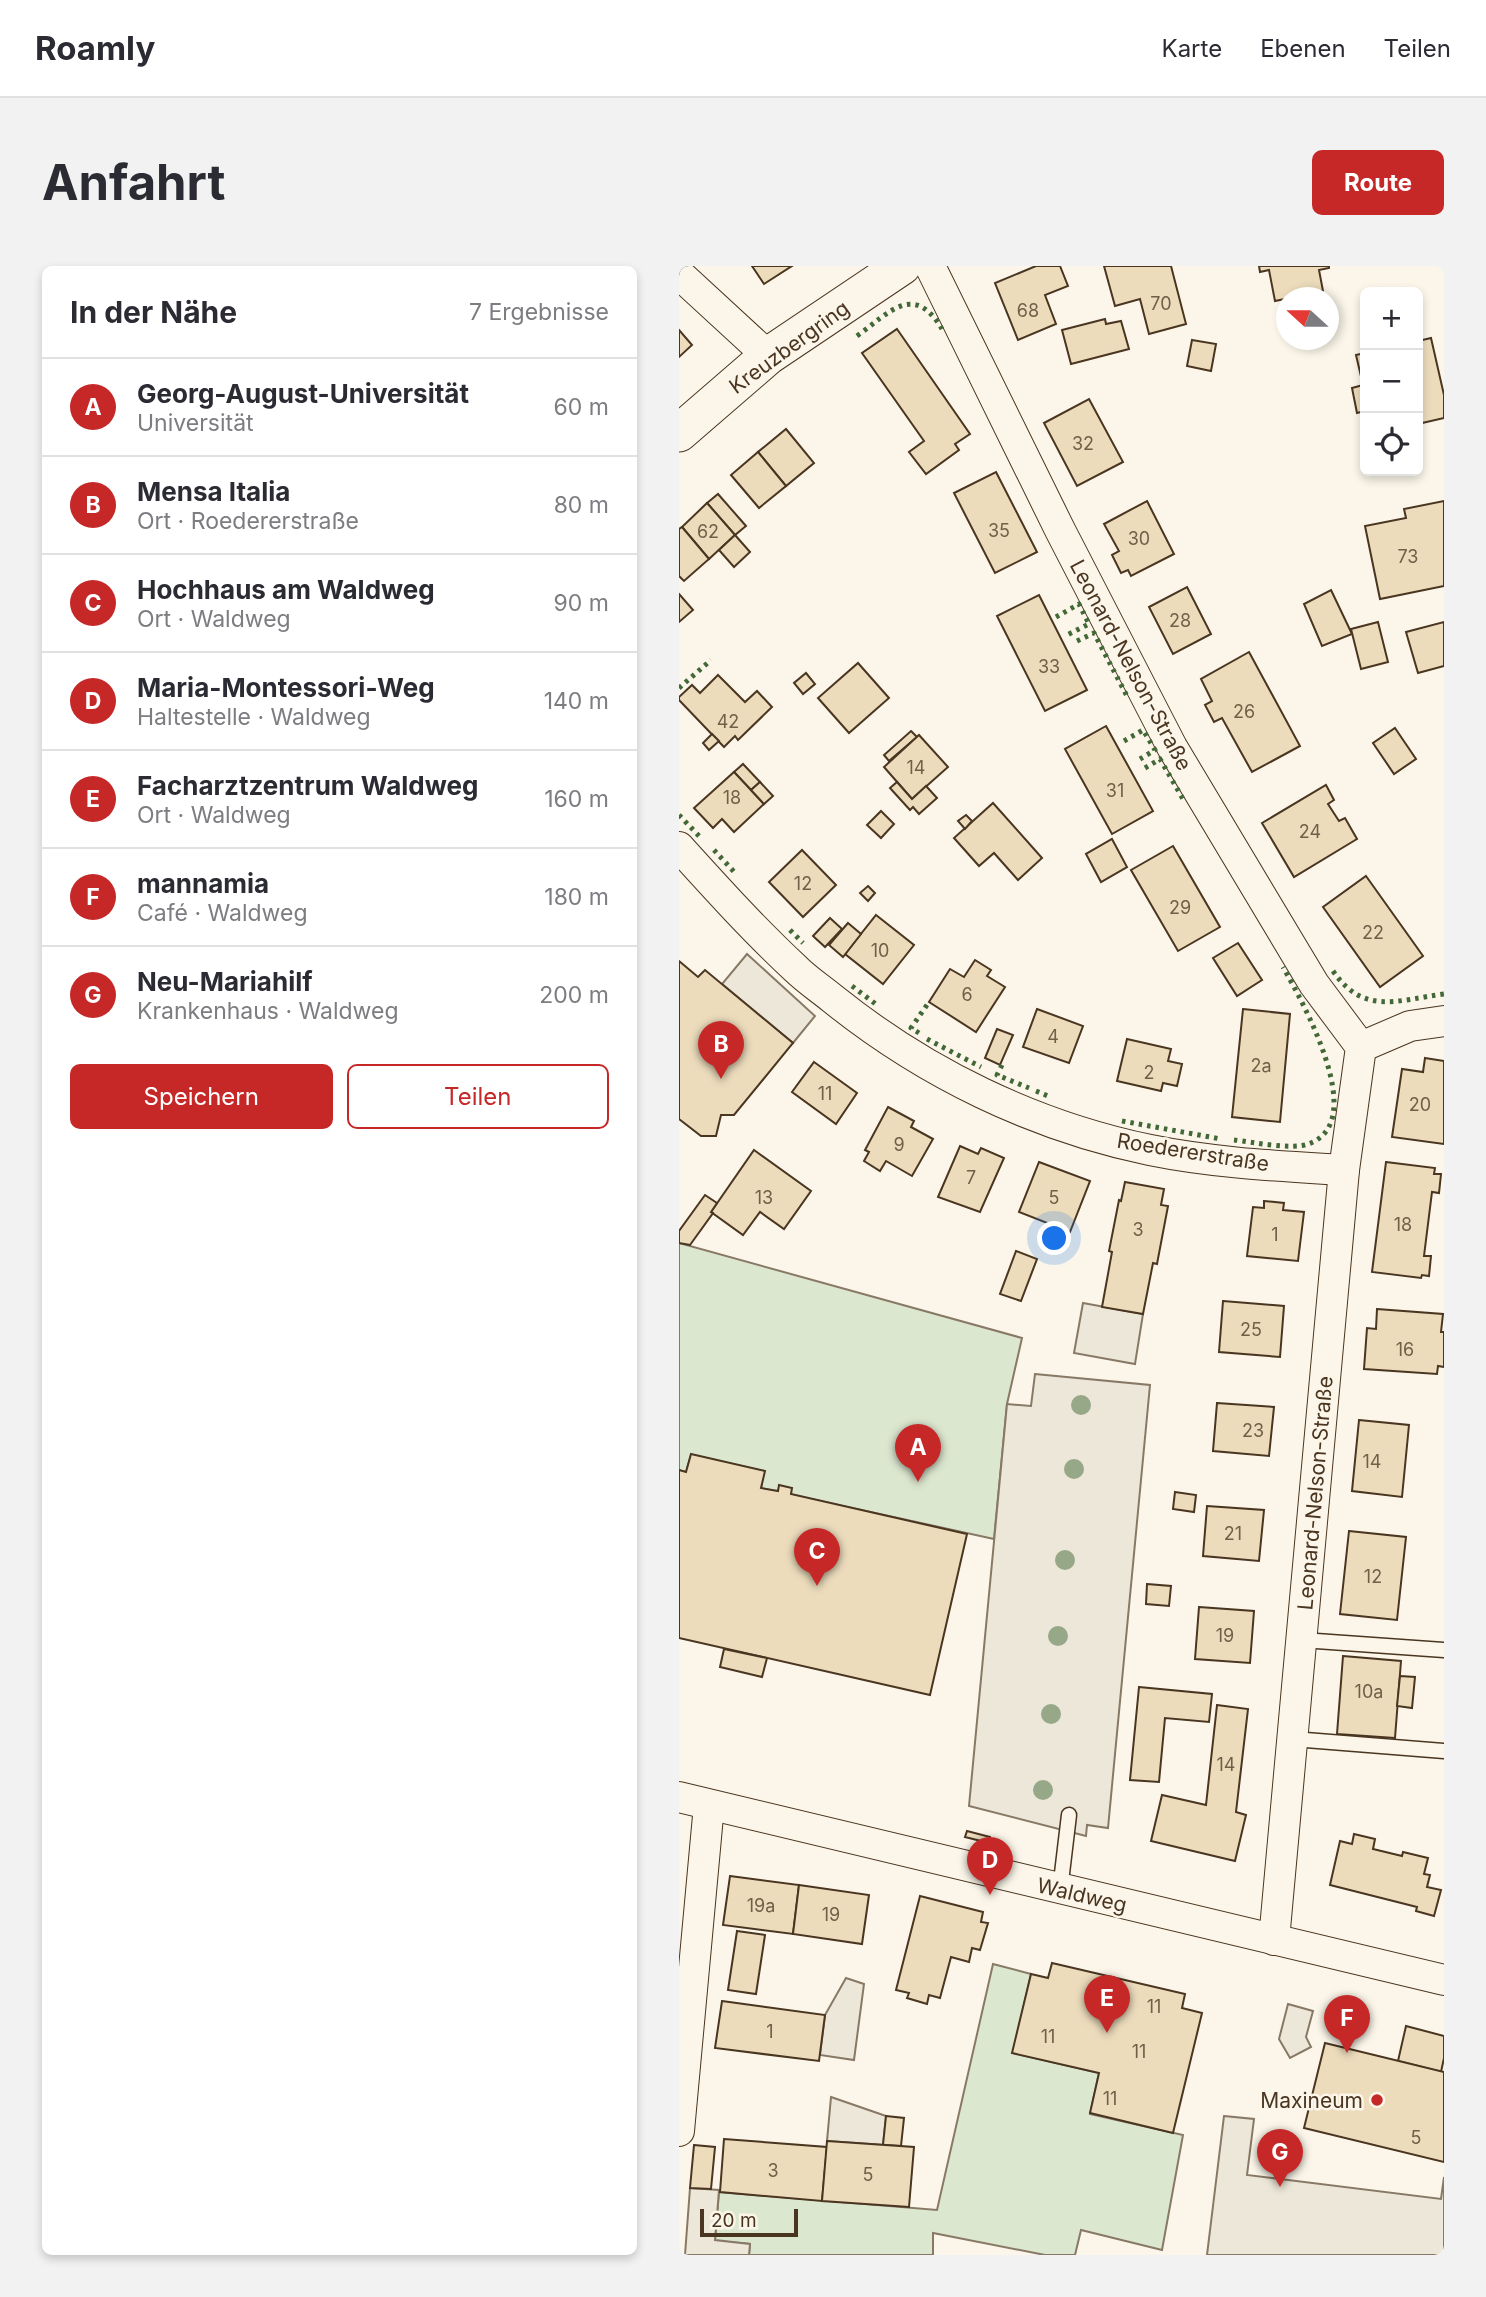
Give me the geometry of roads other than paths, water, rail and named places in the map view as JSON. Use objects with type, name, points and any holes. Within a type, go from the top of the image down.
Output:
[{"type":"street","name":"Kreuzbergring","points":[[679,433],[768,356],[902,266]]},
{"type":"street","name":"Leonard-Nelson-Straße","points":[[930,266],[1054,518],[1172,747],[1314,985],[1361,1047],[1344,1170],[1274,1940]]},
{"type":"street","points":[[679,274],[768,356]]},
{"type":"street","name":"Roedererstraße","points":[[679,847],[798,971],[889,1042],[983,1094],[1048,1121],[1151,1150],[1223,1161],[1344,1170]]},
{"type":"street","points":[[1361,1047],[1410,1026],[1444,1021]]},
{"type":"street","name":"Waldweg","points":[[679,1797],[1444,1980]]},
{"type":"street","points":[[679,2131],[709,1805]]},
{"type":"lane","points":[[1302,1640],[1444,1650]]},
{"type":"lane","points":[[1293,1739],[1444,1751]]},
{"type":"lane","points":[[1060,1889],[1069,1815]]},
{"type":"place","name":"Mensa Italia","points":[[721,1079]]},
{"type":"place","name":"Georg-August-Universität","points":[[918,1482]]},
{"type":"place","name":"Hochhaus am Waldweg","points":[[817,1586]]},
{"type":"place","name":"Maria-Montessori-Weg","points":[[990,1895]]},
{"type":"place","name":"Facharztzentrum Waldweg","points":[[1107,2033]]},
{"type":"place","name":"mannamia","points":[[1347,2053]]},
{"type":"place","name":"Maxineum","points":[[1377,2100]]},
{"type":"place","name":"Neu-Mariahilf","points":[[1280,2187]]}]
